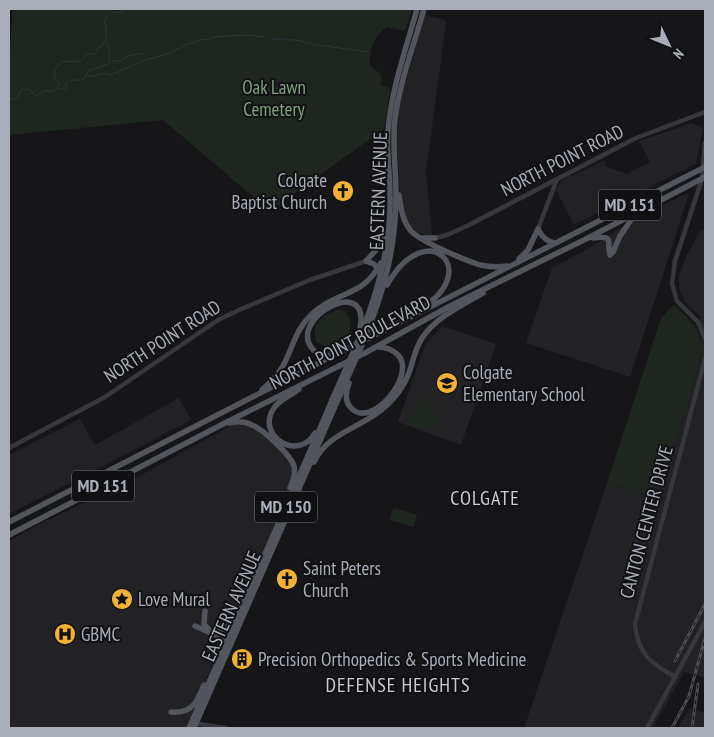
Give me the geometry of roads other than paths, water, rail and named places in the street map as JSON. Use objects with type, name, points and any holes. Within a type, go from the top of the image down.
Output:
[{"type":"main road","name":"EASTERN AVENUE","points":[[193,726],[306,474],[359,343],[380,277],[385,257],[389,223],[390,192],[387,142],[417,9]]},
{"type":"main road","name":"EASTERN AVENUE","points":[[409,50],[424,9]]},
{"type":"main road","name":"EASTERN AVENUE","points":[[193,726],[218,662],[330,404],[382,293],[393,241],[396,182],[395,103]]},
{"type":"main road","name":"NORTH POINT BOULEVARD","points":[[9,522],[705,166]]},
{"type":"main road","name":"NORTH POINT BOULEVARD","points":[[9,535],[367,352],[450,306],[704,178]]},
{"type":"main road","points":[[396,182],[403,218],[411,230],[420,238],[480,264],[490,266],[512,265],[528,250],[538,229]]},
{"type":"main road","points":[[588,238],[606,237],[609,242],[610,255],[634,214]]},
{"type":"main road","points":[[380,277],[378,269],[372,263],[366,261],[379,248],[389,223]]},
{"type":"main road","points":[[538,229],[546,240],[556,243]]},
{"type":"main road","points":[[420,238],[435,238]]},
{"type":"main road","points":[[382,293],[394,272],[411,256],[419,252],[431,250],[445,257],[449,271],[445,285],[429,303],[402,320]]},
{"type":"main road","points":[[257,395],[268,385],[283,365],[297,333],[312,314],[331,300],[365,285],[385,257]]},
{"type":"main road","points":[[306,474],[328,443],[342,432],[369,420],[392,401],[408,374],[416,349],[422,338],[435,323],[513,275]]},
{"type":"main road","points":[[336,355],[326,356],[317,353],[310,346],[307,332],[311,323],[336,304],[350,302],[360,313],[361,320],[359,343],[346,395],[350,407],[361,414],[371,412],[385,401],[398,384],[403,369],[401,358],[394,351],[384,347],[367,352]]},
{"type":"main road","points":[[304,384],[294,393],[281,400],[272,411],[270,425],[274,436],[279,441],[290,446],[297,446],[308,442],[330,404]]},
{"type":"main road","points":[[225,423],[236,422],[254,425],[290,459],[294,466],[294,474],[284,511]]},
{"type":"main road","points":[[211,632],[227,626],[241,609]]},
{"type":"main road","points":[[205,611],[204,624],[211,632]]},
{"type":"main road","points":[[195,626],[220,637],[226,644],[224,658]]},
{"type":"main road","points":[[171,712],[182,712],[195,704],[218,662]]},
{"type":"street","name":"NORTH POINT ROAD","points":[[435,238],[467,226],[636,138],[705,112]]},
{"type":"street","points":[[705,143],[702,164],[705,166],[704,178],[673,274],[672,283],[677,301],[698,322],[705,338]]},
{"type":"street","points":[[538,229],[557,179]]},
{"type":"street","name":"NORTH POINT ROAD","points":[[9,448],[106,397],[194,335],[224,317],[310,280],[366,261]]},
{"type":"street","name":"CANTON CENTER DRIVE","points":[[676,677],[656,666],[646,657],[637,639],[635,624],[705,359]]},
{"type":"street","points":[[647,728],[705,622]]},
{"type":"street","points":[[193,726],[226,728]]},
{"type":"waterway","points":[[113,13],[122,12],[127,9]]},
{"type":"waterway","points":[[106,38],[106,26],[104,23],[107,16]]},
{"type":"waterway","points":[[58,88],[66,90],[66,83],[82,80],[86,76],[94,76],[101,73],[111,75],[201,40],[214,37],[248,35],[264,37]]},
{"type":"waterway","points":[[270,38],[298,40],[315,46],[367,52]]},
{"type":"waterway","points":[[58,87],[59,84],[54,73],[61,62],[79,61],[87,54],[95,54],[99,47],[105,43],[106,39]]},
{"type":"waterway","points":[[85,76],[88,71],[108,64],[110,56],[107,42]]},
{"type":"waterway","points":[[111,61],[120,61],[128,56],[142,53]]},
{"type":"waterway","points":[[9,99],[17,99],[21,90],[29,89],[36,96],[46,90],[51,92],[57,88]]},
{"type":"railway","points":[[675,661],[705,604]]},
{"type":"railway","points":[[672,728],[689,696],[705,638]]},
{"type":"railway","points":[[692,728],[698,684]]},
{"type":"place","name":"Colgate Baptist Church","points":[[343,191]]},
{"type":"place","name":"Colgate Elementary School","points":[[447,383]]},
{"type":"place","name":"Saint Peters Church","points":[[287,579]]},
{"type":"place","name":"Love Mural","points":[[122,599]]},
{"type":"place","name":"GBMC","points":[[65,634]]},
{"type":"place","name":"Precision Orthopedics & Sports Medicine","points":[[242,659]]},
{"type":"district","name":"COLGATE","points":[[485,498]]},
{"type":"district","name":"DEFENSE HEIGHTS","points":[[398,685]]},
{"type":"park label","name":"Oak Lawn Cemetery","points":[[274,98]]}]
